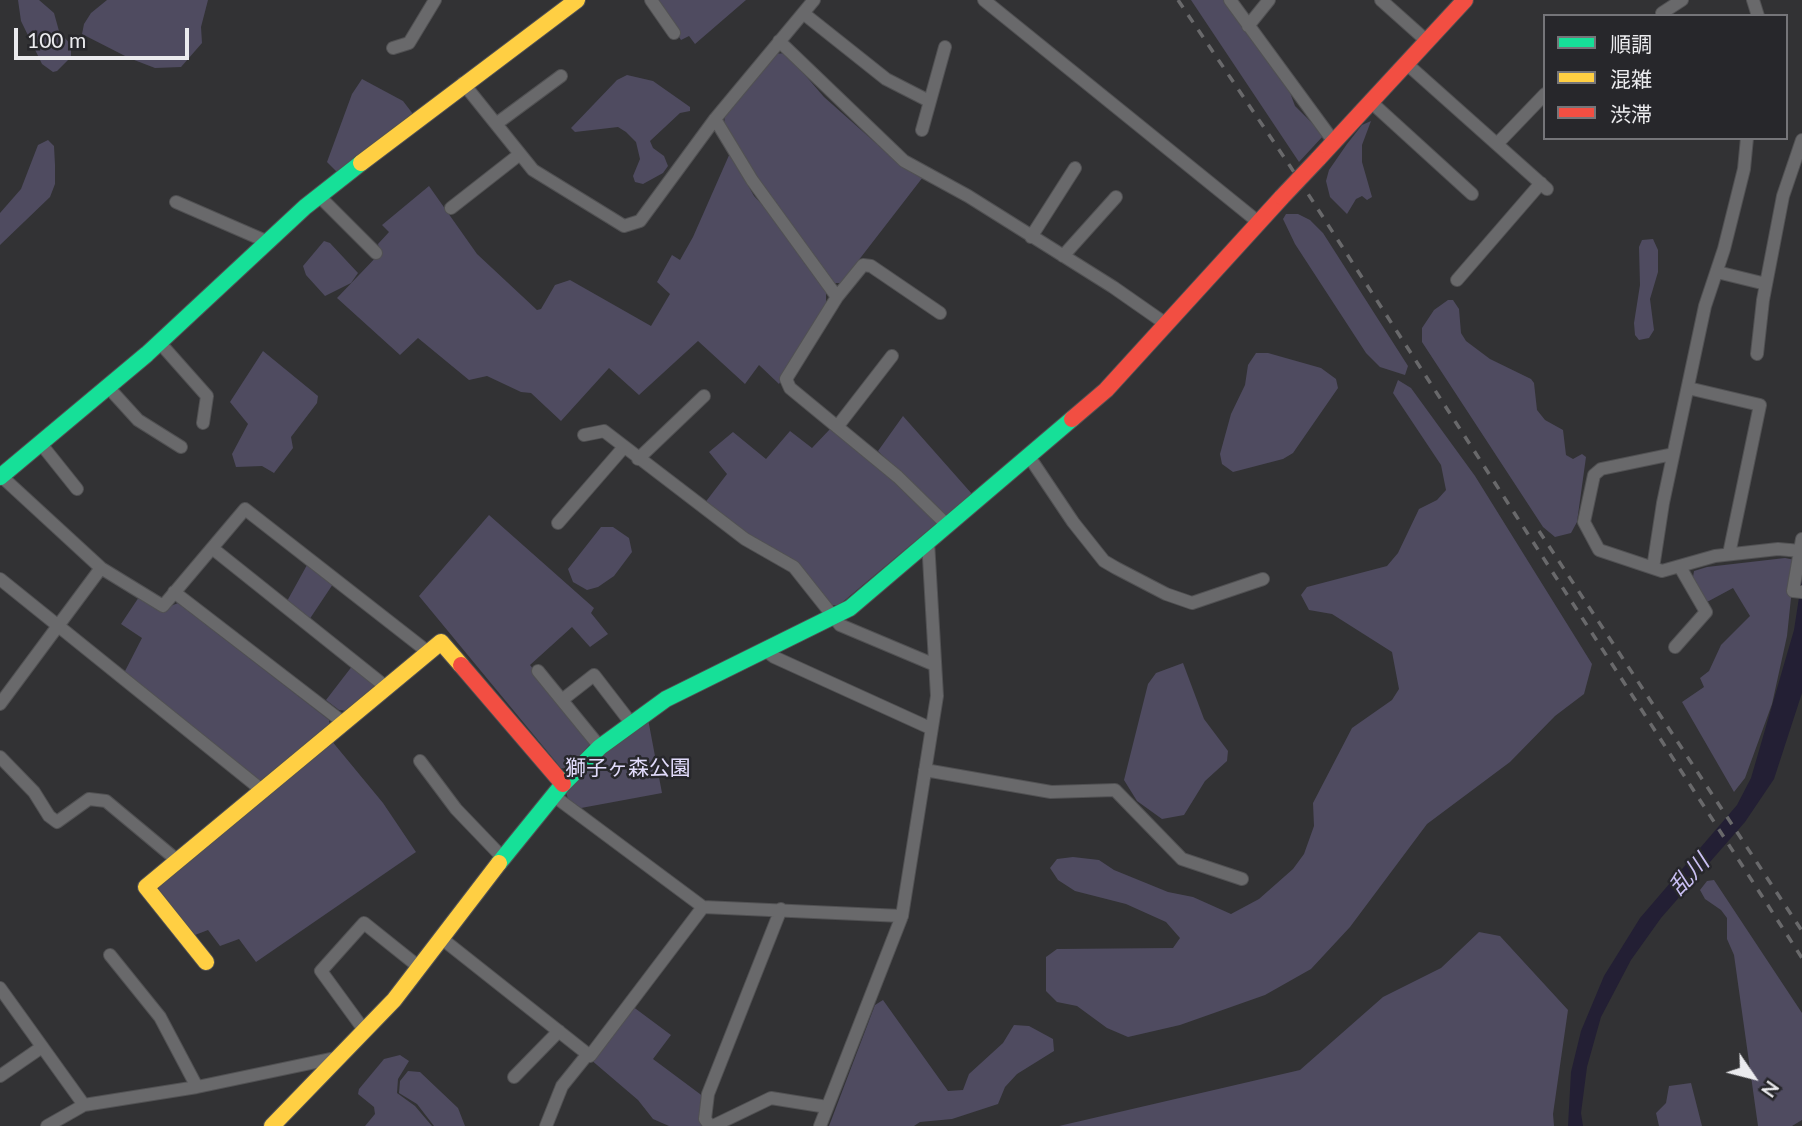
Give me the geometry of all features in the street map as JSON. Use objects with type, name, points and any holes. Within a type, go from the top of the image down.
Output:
[{"type":"street","points":[[393,48],[409,43],[435,0]]},
{"type":"street","points":[[428,652],[245,509],[163,606],[102,568],[0,476],[160,343],[319,196],[463,83],[577,0]]},
{"type":"street","points":[[651,0],[674,33]]},
{"type":"street","points":[[463,83],[533,170],[624,226],[640,221],[715,119],[814,0]]},
{"type":"street","points":[[984,0],[1257,221]]},
{"type":"street","points":[[1230,0],[1334,142]]},
{"type":"street","points":[[1248,26],[1269,0]]},
{"type":"street","points":[[1381,0],[1428,42]]},
{"type":"street","points":[[272,1126],[364,1030],[419,967],[558,790],[600,747],[666,699],[836,617],[1030,458],[1106,390],[1257,221],[1408,65],[1465,0]]},
{"type":"street","points":[[1662,13],[1682,0]]},
{"type":"street","points":[[803,13],[886,79],[929,101]]},
{"type":"street","points":[[779,41],[904,161],[1063,256],[1166,324]]},
{"type":"street","points":[[922,131],[945,47]]},
{"type":"street","points":[[1408,65],[1544,186],[1457,279]]},
{"type":"street","points":[[496,124],[561,76]]},
{"type":"street","points":[[1497,144],[1543,96]]},
{"type":"street","points":[[1371,102],[1472,194]]},
{"type":"street","points":[[715,119],[752,180],[837,296]]},
{"type":"street","points":[[1653,568],[1673,454],[1705,306],[1717,272],[1744,169],[1747,140]]},
{"type":"street","points":[[1757,354],[1766,284],[1783,196],[1802,140]]},
{"type":"street","points":[[451,208],[520,153]]},
{"type":"street","points":[[1031,237],[1075,168]]},
{"type":"street","points":[[319,196],[376,253]]},
{"type":"street","points":[[1063,256],[1116,197]]},
{"type":"street","points":[[176,202],[268,242]]},
{"type":"street","points":[[940,313],[871,266],[863,265],[837,296],[786,379],[790,388],[898,477],[947,526]]},
{"type":"street","points":[[1717,272],[1766,284]]},
{"type":"street","points":[[160,343],[206,396],[203,423]]},
{"type":"street","points":[[837,426],[892,356]]},
{"type":"street","points":[[108,387],[138,420],[181,447]]},
{"type":"street","points":[[1688,388],[1760,405],[1729,554]]},
{"type":"street","points":[[638,459],[704,397]]},
{"type":"street","points":[[584,435],[604,431],[745,539],[794,566],[840,625],[935,665]]},
{"type":"street","points":[[41,444],[77,489]]},
{"type":"street","points":[[558,523],[624,447]]},
{"type":"street","points":[[1673,454],[1601,469],[1594,475],[1584,522],[1599,550],[1662,572],[1729,554],[1801,545],[1798,591]]},
{"type":"street","points":[[1030,458],[1080,532],[1104,561],[1166,594],[1192,603],[1263,579]]},
{"type":"street","points":[[820,1126],[902,916],[937,696],[928,541]]},
{"type":"street","points":[[212,548],[386,687]]},
{"type":"street","points":[[1675,647],[1706,612],[1680,567]]},
{"type":"street","points":[[0,704],[102,568]]},
{"type":"street","points":[[0,579],[263,790]]},
{"type":"street","points":[[174,592],[345,723]]},
{"type":"street","points":[[206,962],[146,887],[441,642],[558,790],[703,907],[902,916]]},
{"type":"street","points":[[765,651],[930,728]]},
{"type":"street","points":[[538,671],[600,747]]},
{"type":"street","points":[[562,700],[594,675],[631,723]]},
{"type":"street","points":[[0,681],[11,690]]},
{"type":"street","points":[[0,757],[34,792],[49,816],[57,822],[89,799],[106,801],[178,861]]},
{"type":"street","points":[[420,761],[456,809],[503,858]]},
{"type":"street","points":[[925,770],[1051,792],[1115,790],[1182,859],[1242,879]]},
{"type":"street","points":[[546,1126],[562,1086],[587,1055],[590,1056],[703,907]]},
{"type":"street","points":[[781,909],[708,1094],[705,1119],[711,1126],[771,1098],[827,1108]]},
{"type":"street","points":[[364,1030],[321,971],[364,923],[419,967]]},
{"type":"street","points":[[441,938],[587,1055]]},
{"type":"street","points":[[110,955],[160,1017],[197,1087]]},
{"type":"street","points":[[2,995],[85,1105]]},
{"type":"street","points":[[514,1077],[559,1031]]},
{"type":"street","points":[[0,1076],[42,1046]]},
{"type":"street","points":[[47,1126],[85,1105],[197,1087],[335,1058]]},
{"type":"green space","points":[[18,0],[39,0],[54,13],[59,31],[71,45],[71,57],[57,71],[53,72],[42,64],[21,21]]},
{"type":"green space","points":[[107,0],[208,0],[201,27],[202,43],[181,67],[155,68],[129,58],[82,34],[84,24],[91,13]]},
{"type":"green space","points":[[655,0],[746,0],[695,44],[689,36],[681,40]]},
{"type":"green space","points":[[1191,0],[1225,0],[1289,90],[1295,106],[1324,135],[1299,162]]},
{"type":"green space","points":[[786,53],[824,97],[896,161],[923,177],[841,283],[832,283],[753,173],[724,126],[725,112],[774,54]]},
{"type":"green space","points":[[627,75],[653,81],[690,107],[690,111],[680,113],[650,141],[653,148],[664,156],[668,166],[663,173],[643,184],[635,182],[633,176],[640,159],[636,142],[626,132],[618,127],[575,132],[571,128],[617,80]]},
{"type":"green space","points":[[362,79],[403,101],[413,114],[339,174],[327,162],[352,94]]},
{"type":"green space","points":[[1371,121],[1362,145],[1362,162],[1372,197],[1367,200],[1362,196],[1356,199],[1347,214],[1330,197],[1326,181],[1329,170],[1347,144],[1362,125]]},
{"type":"green space","points":[[48,140],[54,146],[55,165],[55,184],[50,197],[0,245],[0,213],[21,189],[38,145]]},
{"type":"green space","points":[[730,153],[754,196],[774,217],[826,292],[826,306],[779,384],[759,365],[745,384],[698,341],[639,395],[609,368],[561,421],[531,393],[521,392],[487,376],[469,380],[418,338],[400,355],[337,298],[380,253],[378,244],[389,232],[382,225],[429,186],[477,254],[537,310],[541,309],[555,285],[570,280],[651,326],[670,294],[657,282],[672,255],[680,260]]},
{"type":"green space","points":[[1286,214],[1298,214],[1310,220],[1323,233],[1408,366],[1405,375],[1380,367],[1366,353],[1295,244],[1283,219]]},
{"type":"green space","points":[[1653,239],[1658,250],[1658,272],[1650,299],[1654,330],[1649,338],[1639,340],[1635,335],[1634,323],[1640,285],[1639,247],[1642,240]]},
{"type":"green space","points":[[324,241],[330,243],[358,273],[351,283],[325,296],[306,275],[303,266]]},
{"type":"green space","points":[[1448,300],[1453,300],[1459,309],[1461,333],[1466,341],[1490,359],[1531,379],[1534,383],[1537,410],[1545,420],[1563,430],[1566,455],[1573,459],[1582,454],[1586,457],[1577,522],[1571,533],[1555,537],[1543,527],[1422,342],[1422,328],[1434,310]]},
{"type":"green space","points":[[263,351],[318,396],[317,403],[291,437],[293,448],[274,473],[262,466],[236,467],[232,454],[248,424],[230,402]]},
{"type":"green space","points":[[1256,353],[1268,353],[1321,368],[1336,379],[1338,388],[1293,453],[1283,459],[1233,472],[1222,464],[1220,454],[1231,414],[1245,385],[1248,365]]},
{"type":"green space","points":[[1398,380],[1411,388],[1475,476],[1592,664],[1584,694],[1555,716],[1510,762],[1427,824],[1350,927],[1311,969],[1265,995],[1180,1025],[1128,1037],[1107,1028],[1077,1006],[1057,1002],[1046,991],[1046,957],[1057,949],[1173,948],[1180,938],[1166,922],[1126,904],[1075,891],[1058,880],[1050,868],[1057,859],[1073,857],[1099,860],[1114,870],[1168,892],[1193,897],[1231,914],[1259,899],[1293,869],[1304,854],[1314,826],[1313,803],[1352,728],[1392,700],[1399,689],[1392,652],[1332,614],[1309,610],[1301,595],[1307,587],[1387,566],[1398,553],[1419,509],[1437,500],[1446,490],[1441,465],[1393,393]]},
{"type":"green space","points":[[903,416],[972,494],[945,517],[878,451]]},
{"type":"green space","points":[[831,428],[901,485],[938,522],[839,605],[832,605],[795,562],[756,540],[704,504],[727,474],[709,452],[733,432],[766,459],[790,431],[812,448]]},
{"type":"green space","points":[[489,515],[594,608],[591,613],[608,634],[590,647],[572,627],[530,665],[592,742],[568,769],[561,768],[419,596]]},
{"type":"green space","points":[[601,527],[613,527],[629,538],[632,552],[614,576],[598,587],[587,590],[573,582],[568,569]]},
{"type":"green space","points":[[1785,558],[1795,560],[1787,636],[1772,704],[1745,778],[1734,792],[1682,702],[1704,687],[1700,678],[1709,671],[1721,645],[1750,616],[1733,588],[1707,602],[1693,577],[1694,571],[1707,567]]},
{"type":"green space","points":[[307,565],[333,584],[309,620],[286,603]]},
{"type":"green space","points":[[139,597],[161,610],[178,603],[329,720],[330,729],[263,785],[124,673],[142,638],[121,624]]},
{"type":"green space","points":[[1183,663],[1204,719],[1228,751],[1227,761],[1205,781],[1184,815],[1162,819],[1137,801],[1124,780],[1148,684],[1156,673]]},
{"type":"green space","points":[[353,665],[373,680],[376,687],[347,711],[339,710],[326,700]]},
{"type":"green space","name":"獅子ヶ森公園","points":[[648,719],[662,793],[581,808],[568,799],[566,792],[620,737]]},
{"type":"green space","points":[[331,740],[383,803],[416,852],[256,962],[239,939],[220,946],[208,930],[195,935],[159,891],[159,883]]},
{"type":"green space","points":[[1714,880],[1802,1013],[1802,1120],[1792,1126],[1758,1126],[1734,955],[1727,939],[1727,918],[1721,910],[1705,899],[1700,890],[1707,881]]},
{"type":"green space","points":[[1479,932],[1500,936],[1568,1010],[1553,1114],[1554,1126],[1059,1126],[1300,1070],[1383,997],[1441,968]]},
{"type":"green space","points":[[883,1000],[948,1091],[963,1090],[969,1074],[1003,1043],[1014,1025],[1029,1026],[1053,1039],[1054,1051],[1017,1074],[1005,1087],[998,1104],[952,1119],[920,1122],[914,1126],[829,1126],[875,1005]]},
{"type":"green space","points":[[632,1006],[671,1035],[653,1059],[704,1097],[702,1126],[669,1126],[653,1119],[638,1100],[590,1059]]},
{"type":"green space","points":[[400,1055],[409,1061],[398,1079],[397,1093],[415,1106],[432,1126],[365,1126],[375,1114],[374,1107],[358,1094],[359,1089],[384,1059]]},
{"type":"green space","points":[[408,1071],[420,1072],[458,1108],[465,1126],[434,1126],[417,1104],[399,1093],[400,1081]]},
{"type":"green space","points":[[1691,1083],[1702,1126],[1659,1126],[1656,1113],[1666,1103],[1669,1086]]},
{"type":"water","name":"乱川","points":[[1802,578],[1802,693],[1774,779],[1745,822],[1661,918],[1631,960],[1601,1017],[1587,1067],[1581,1113],[1583,1126],[1568,1126],[1571,1072],[1581,1031],[1604,976],[1640,918],[1737,805],[1751,778],[1794,630]]},
{"type":"railway","points":[[1178,0],[1290,166],[1802,958]]},
{"type":"railway","points":[[1539,531],[1802,931]]},
{"type":"traffic: fast","points":[[0,477],[147,354],[305,207],[361,163]]},
{"type":"traffic: fast","points":[[499,863],[563,784],[600,747],[666,699],[850,608],[1072,419]]},
{"type":"traffic: slow","points":[[361,163],[577,0]]},
{"type":"traffic: slow","points":[[206,962],[146,887],[441,642],[461,665]]},
{"type":"traffic: slow","points":[[272,1126],[394,1000],[499,863]]},
{"type":"traffic: jam","points":[[1318,159],[1465,0]]},
{"type":"traffic: jam","points":[[1282,197],[1318,159]]},
{"type":"traffic: jam","points":[[1072,419],[1106,390],[1282,197]]},
{"type":"traffic: jam","points":[[461,665],[563,784]]}]
